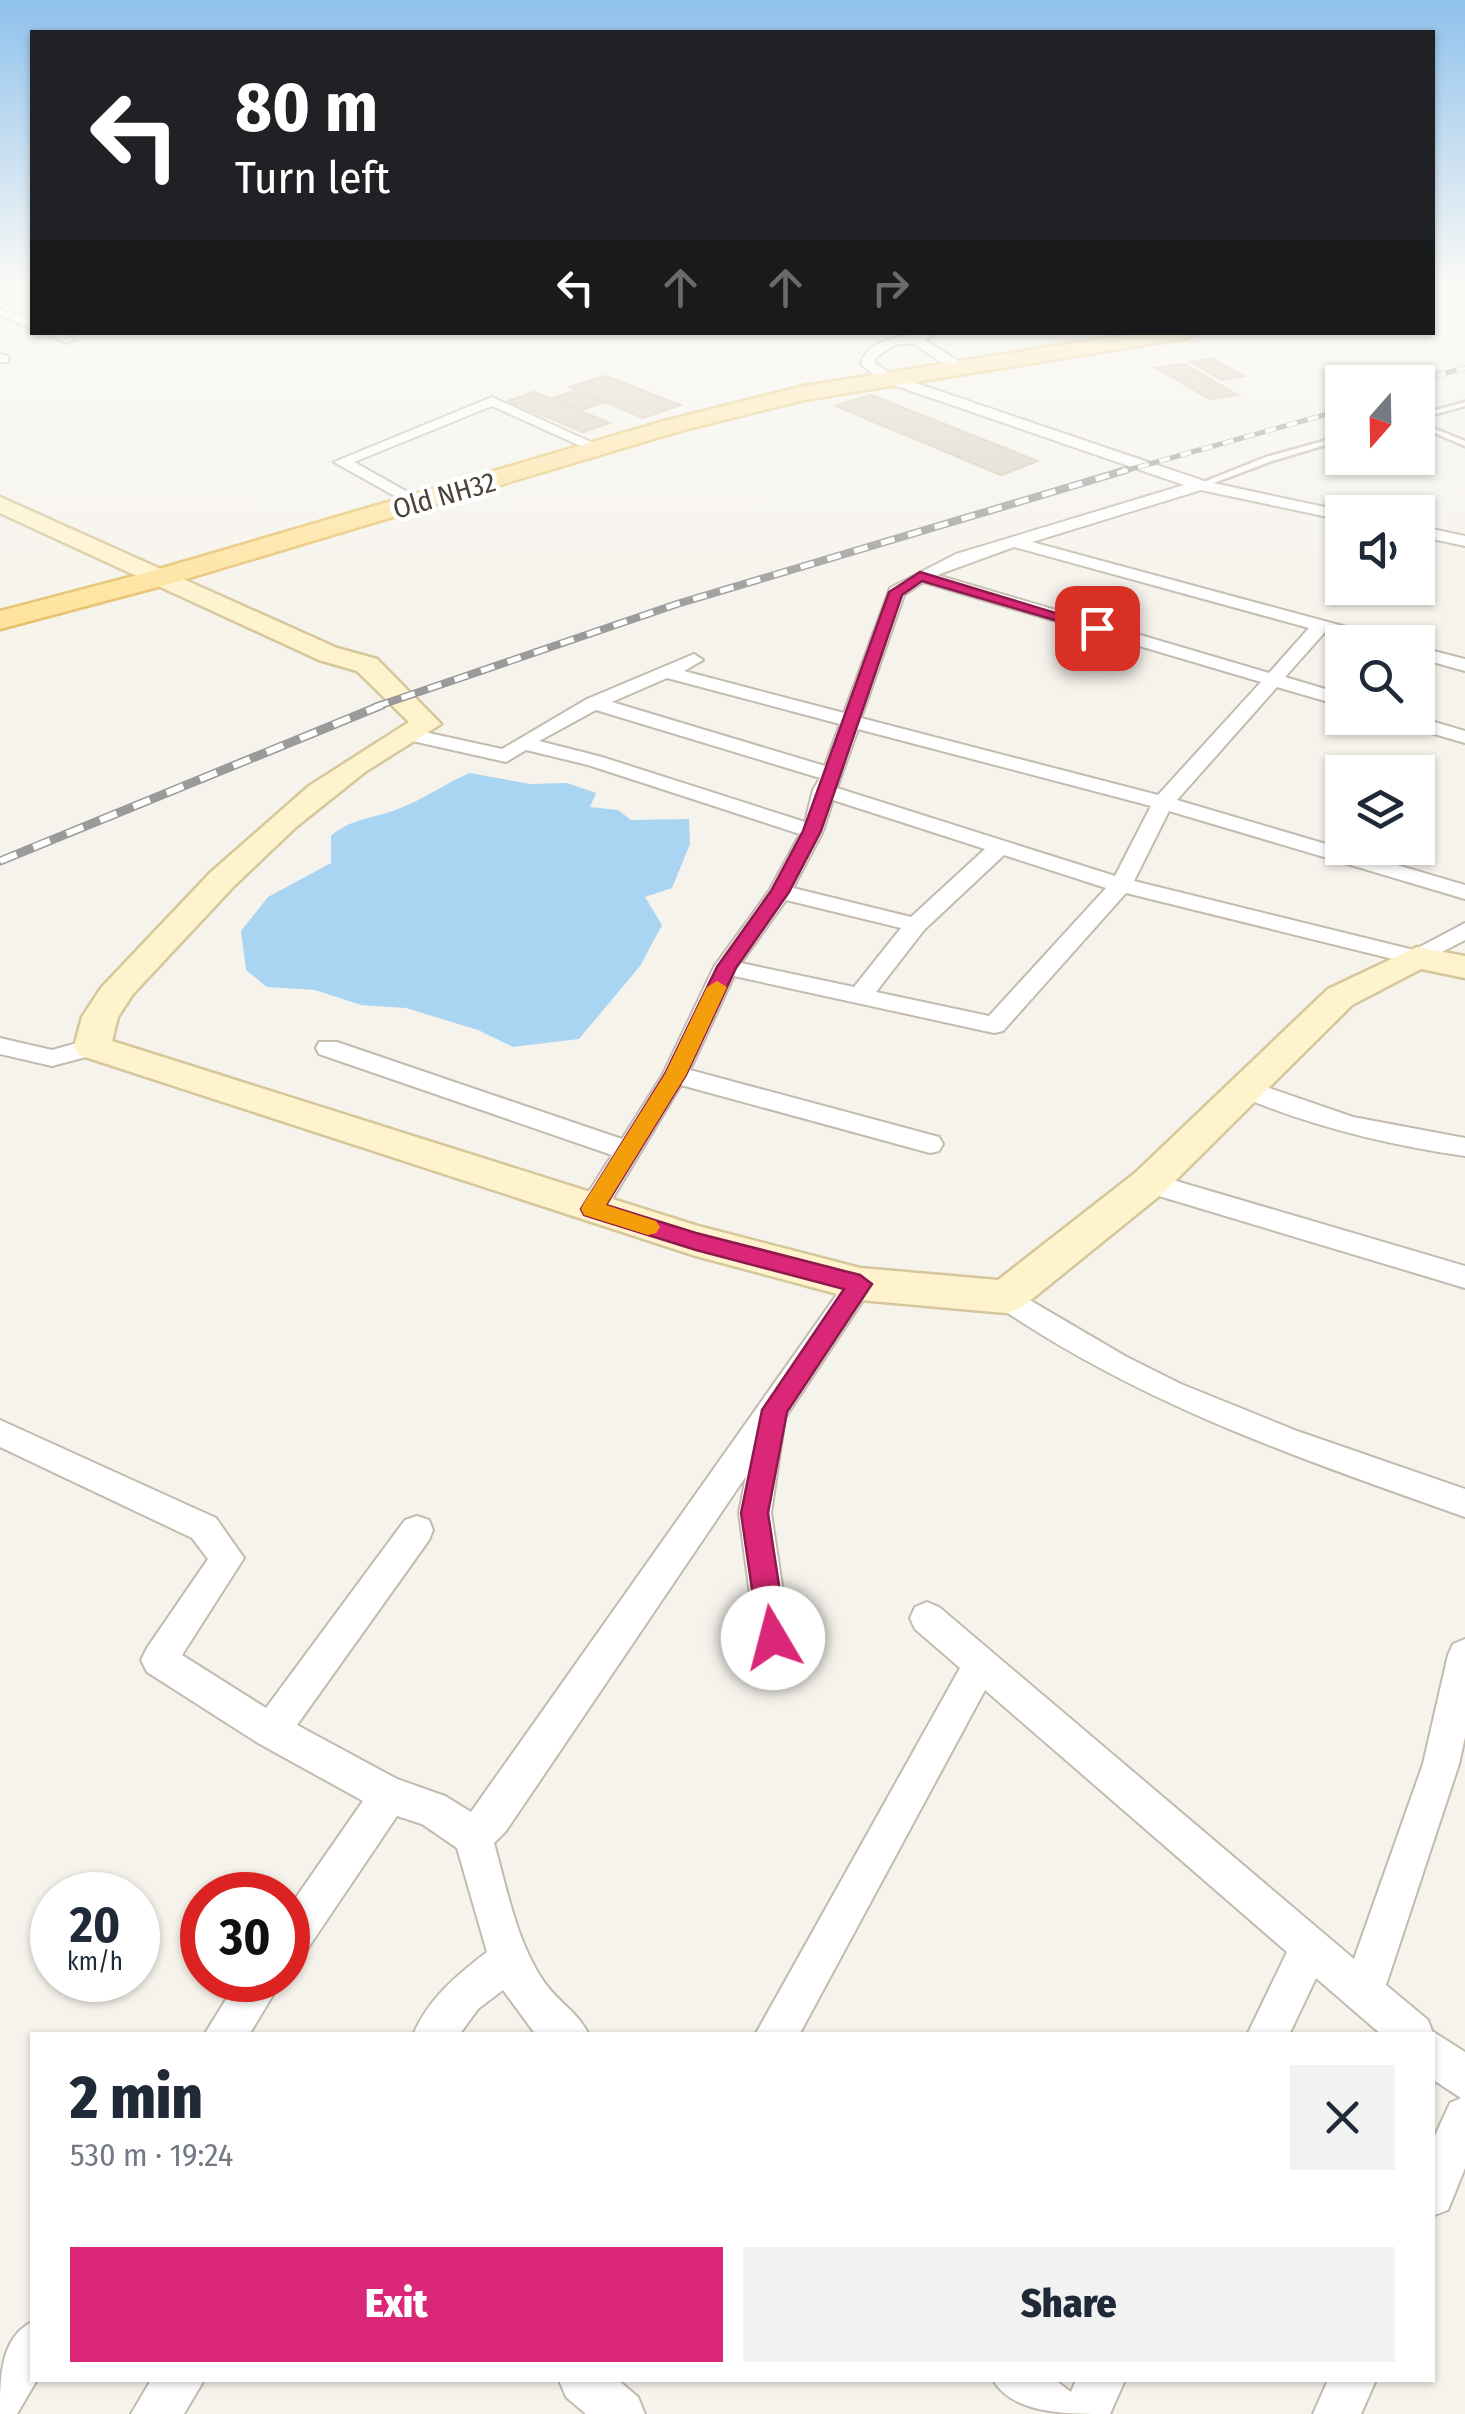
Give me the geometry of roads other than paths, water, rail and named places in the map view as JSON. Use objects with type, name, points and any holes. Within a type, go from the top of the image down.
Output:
[{"type":"main road","name":"Old NH32","points":[[0,620],[160,578],[787,398]]},
{"type":"street","points":[[944,398],[1200,485],[1325,511]]},
{"type":"street","points":[[416,503],[342,462],[492,401],[599,449]]},
{"type":"street","points":[[592,1209],[675,1075],[726,967],[780,892],[812,831],[826,782],[896,592],[920,576],[1014,542],[1200,485]]},
{"type":"street","points":[[4,509],[328,654],[367,665],[427,724],[306,802],[201,900],[120,987],[99,1019],[92,1046]]},
{"type":"street","points":[[1435,535],[1465,541]]},
{"type":"street","points":[[1014,542],[1325,627]]},
{"type":"street","points":[[920,576],[1325,695]]},
{"type":"street","points":[[726,967],[994,1024],[1121,885],[1164,803],[1321,626]]},
{"type":"street","points":[[1435,657],[1465,665]]},
{"type":"street","points":[[406,734],[506,756],[594,703],[694,660]]},
{"type":"street","points":[[665,672],[1164,803],[1465,892]]},
{"type":"street","points":[[594,703],[1121,885],[1465,967]]},
{"type":"street","points":[[1435,728],[1465,737]]},
{"type":"street","points":[[522,744],[595,761],[812,831]]},
{"type":"street","points":[[860,996],[916,925],[1000,846]]},
{"type":"street","points":[[780,892],[916,925]]},
{"type":"street","points":[[1006,1297],[1149,1183],[1340,997],[1465,930]]},
{"type":"street","points":[[0,1046],[52,1058],[92,1046],[696,1242],[860,1284],[1006,1297],[1065,1340],[1210,1413],[1465,1503]]},
{"type":"street","points":[[328,1048],[628,1151]]},
{"type":"street","points":[[675,1075],[930,1144]]},
{"type":"street","points":[[1246,1089],[1312,1115],[1384,1134],[1465,1147]]},
{"type":"street","points":[[1149,1183],[1465,1278]]},
{"type":"street","points":[[473,1836],[493,1818],[520,1781],[860,1284]]},
{"type":"street","points":[[773,1638],[755,1513],[774,1410]]},
{"type":"street","points":[[0,1433],[204,1528],[227,1558],[159,1660],[271,1731],[389,1795],[432,1809],[473,1836],[510,1960],[552,2031]]},
{"type":"street","points":[[271,1731],[417,1530]]},
{"type":"street","points":[[927,1618],[1410,2032]]},
{"type":"street","points":[[1363,1992],[1441,1764],[1465,1655]]},
{"type":"street","points":[[778,2032],[981,1664]]},
{"type":"street","points":[[310,1911],[389,1795]]},
{"type":"street","points":[[1269,2032],[1311,1945]]},
{"type":"street","points":[[436,2032],[464,1995],[510,1960]]},
{"type":"street","points":[[227,2032],[247,2002]]},
{"type":"street","points":[[1435,2054],[1465,2079]]},
{"type":"street","points":[[1435,2187],[1465,2118]]},
{"type":"street","points":[[0,2398],[30,2348]]},
{"type":"street","points":[[156,2414],[179,2382]]},
{"type":"street","points":[[586,2382],[621,2414]]},
{"type":"street","points":[[1020,2382],[1060,2414]]},
{"type":"street","points":[[1084,2414],[1100,2382]]},
{"type":"street","points":[[1336,2414],[1351,2382]]},
{"type":"lane","points":[[1435,414],[1465,404]]},
{"type":"lane","points":[[1435,429],[1465,444]]},
{"type":"lane","points":[[1200,485],[1269,459],[1325,445]]},
{"type":"water","points":[[470,773],[530,784],[567,783],[596,793],[590,807],[618,810],[631,820],[689,819],[690,844],[672,888],[645,897],[662,925],[640,966],[579,1039],[513,1047],[478,1030],[406,1008],[361,1005],[315,990],[267,987],[246,970],[241,931],[268,897],[331,863],[331,836],[354,822],[407,805]]},
{"type":"railway","points":[[1117,473],[1325,415]]},
{"type":"railway","points":[[375,707],[677,604],[1126,470]]},
{"type":"railway","points":[[0,861],[382,705]]}]
